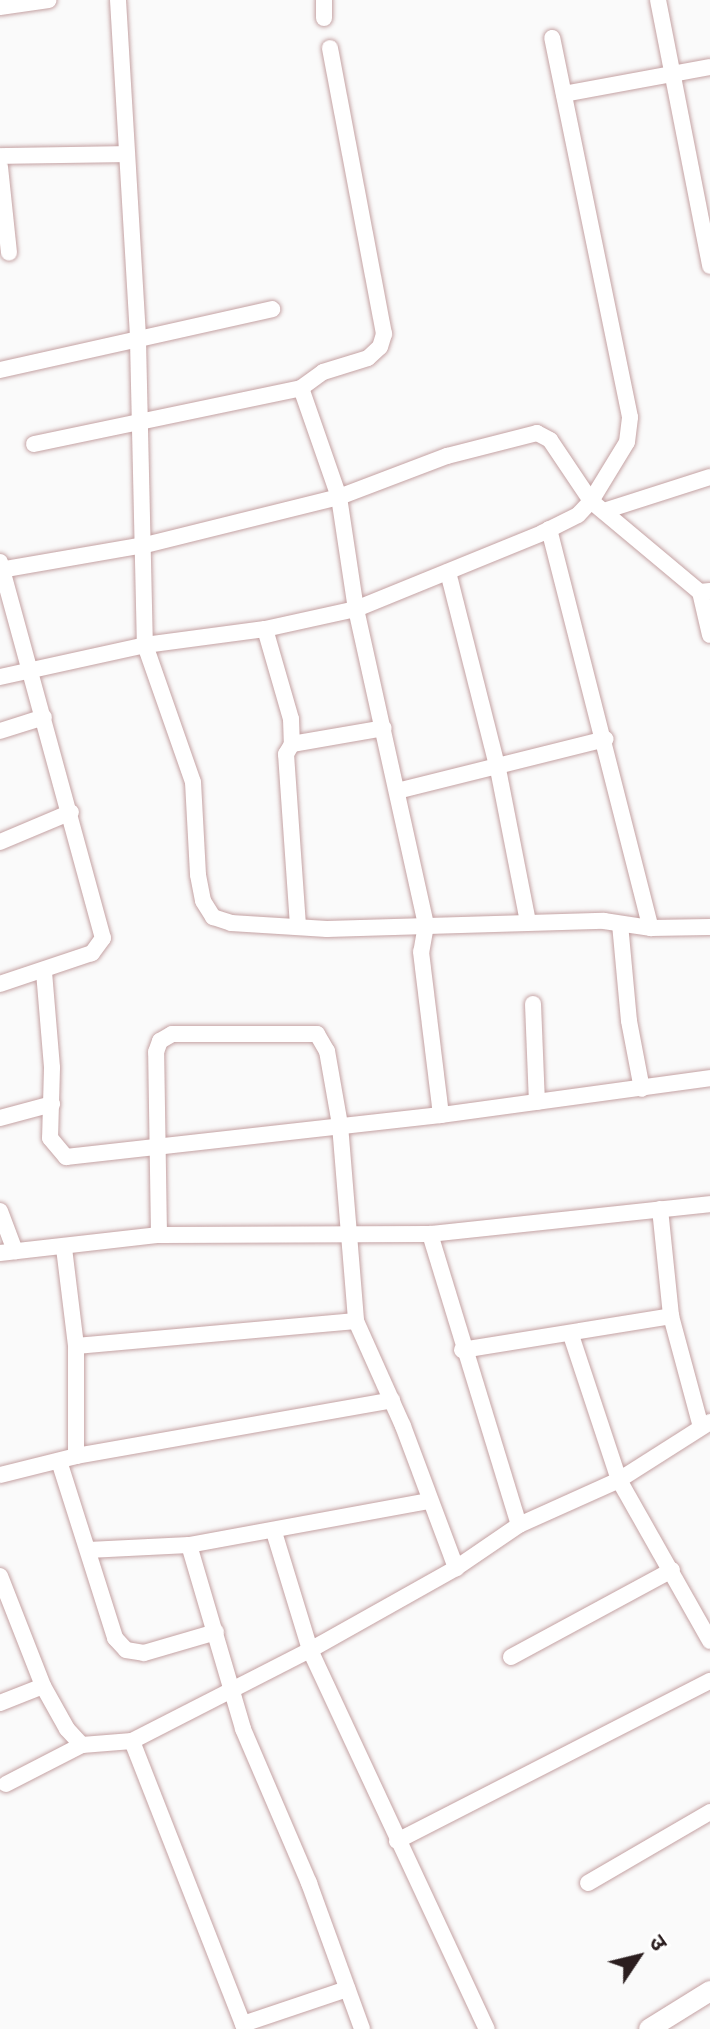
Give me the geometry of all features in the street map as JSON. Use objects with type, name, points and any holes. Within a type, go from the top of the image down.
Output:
[{"type":"street","points":[[0,7],[49,0]]},
{"type":"street","points":[[118,0],[124,154],[138,341],[136,422],[145,545],[145,645],[193,782],[203,901],[213,917],[231,923],[327,929],[528,922],[620,924],[651,928],[710,927]]},
{"type":"street","points":[[324,0],[324,18]]},
{"type":"street","points":[[658,0],[676,75],[710,266]]},
{"type":"street","points":[[552,38],[630,417],[627,442],[598,506]]},
{"type":"street","points":[[34,444],[301,388],[323,372],[368,358],[380,347],[384,334],[330,48]]},
{"type":"street","points":[[564,94],[710,67]]},
{"type":"street","points":[[0,156],[124,154]]},
{"type":"street","points":[[0,167],[9,253]]},
{"type":"street","points":[[0,370],[272,309]]},
{"type":"street","points":[[301,388],[339,497],[356,609],[426,925],[421,952],[441,1115]]},
{"type":"street","points":[[0,984],[44,972],[92,953],[103,938],[71,812],[28,671],[1,567],[145,545],[339,497],[447,456],[537,433],[550,440],[598,506],[705,591],[710,635]]},
{"type":"street","points":[[0,677],[145,645],[265,629],[356,609],[598,506],[710,477]]},
{"type":"street","points":[[549,529],[606,739],[651,928]]},
{"type":"street","points":[[448,572],[498,769],[528,922]]},
{"type":"street","points":[[265,629],[291,719],[292,744],[286,754],[298,925]]},
{"type":"street","points":[[0,731],[44,717]]},
{"type":"street","points":[[292,744],[384,728]]},
{"type":"street","points":[[397,791],[498,769],[606,739]]},
{"type":"street","points":[[0,842],[71,812]]},
{"type":"street","points":[[620,924],[629,1021],[642,1089]]},
{"type":"street","points":[[44,972],[52,1104],[50,1138],[66,1157],[159,1144],[441,1115],[710,1078]]},
{"type":"street","points":[[533,1004],[537,1102]]},
{"type":"street","points":[[159,1235],[156,1052],[160,1041],[172,1034],[317,1034],[327,1051],[340,1125],[356,1321],[392,1400],[456,1568]]},
{"type":"street","points":[[0,1118],[52,1104]]},
{"type":"street","points":[[0,1211],[7,1252],[159,1235],[351,1237],[430,1234],[710,1204]]},
{"type":"street","points":[[6,1784],[82,1745],[132,1741],[232,1686],[310,1650],[456,1568],[519,1525],[619,1480],[705,1425],[671,1316],[660,1209]]},
{"type":"street","points":[[430,1234],[462,1350],[519,1525]]},
{"type":"street","points":[[64,1248],[76,1346],[76,1456]]},
{"type":"street","points":[[462,1350],[571,1335],[671,1316]]},
{"type":"street","points":[[76,1346],[356,1321]]},
{"type":"street","points":[[571,1335],[619,1480],[710,1641]]},
{"type":"street","points":[[0,1475],[76,1456],[392,1400]]},
{"type":"street","points":[[59,1461],[115,1638],[126,1650],[144,1653],[216,1632]]},
{"type":"street","points":[[88,1550],[189,1545],[274,1532],[428,1501]]},
{"type":"street","points":[[274,1532],[310,1650],[487,2029]]},
{"type":"street","points":[[189,1545],[243,1729],[309,1883],[362,2029]]},
{"type":"street","points":[[511,1657],[672,1570]]},
{"type":"street","points":[[0,1576],[43,1686],[82,1745]]},
{"type":"street","points":[[397,1841],[710,1681]]},
{"type":"street","points":[[0,1703],[43,1686]]},
{"type":"street","points":[[132,1741],[244,2026],[347,1989]]},
{"type":"street","points":[[588,1883],[710,1812]]},
{"type":"street","points":[[649,2029],[710,1991]]}]
